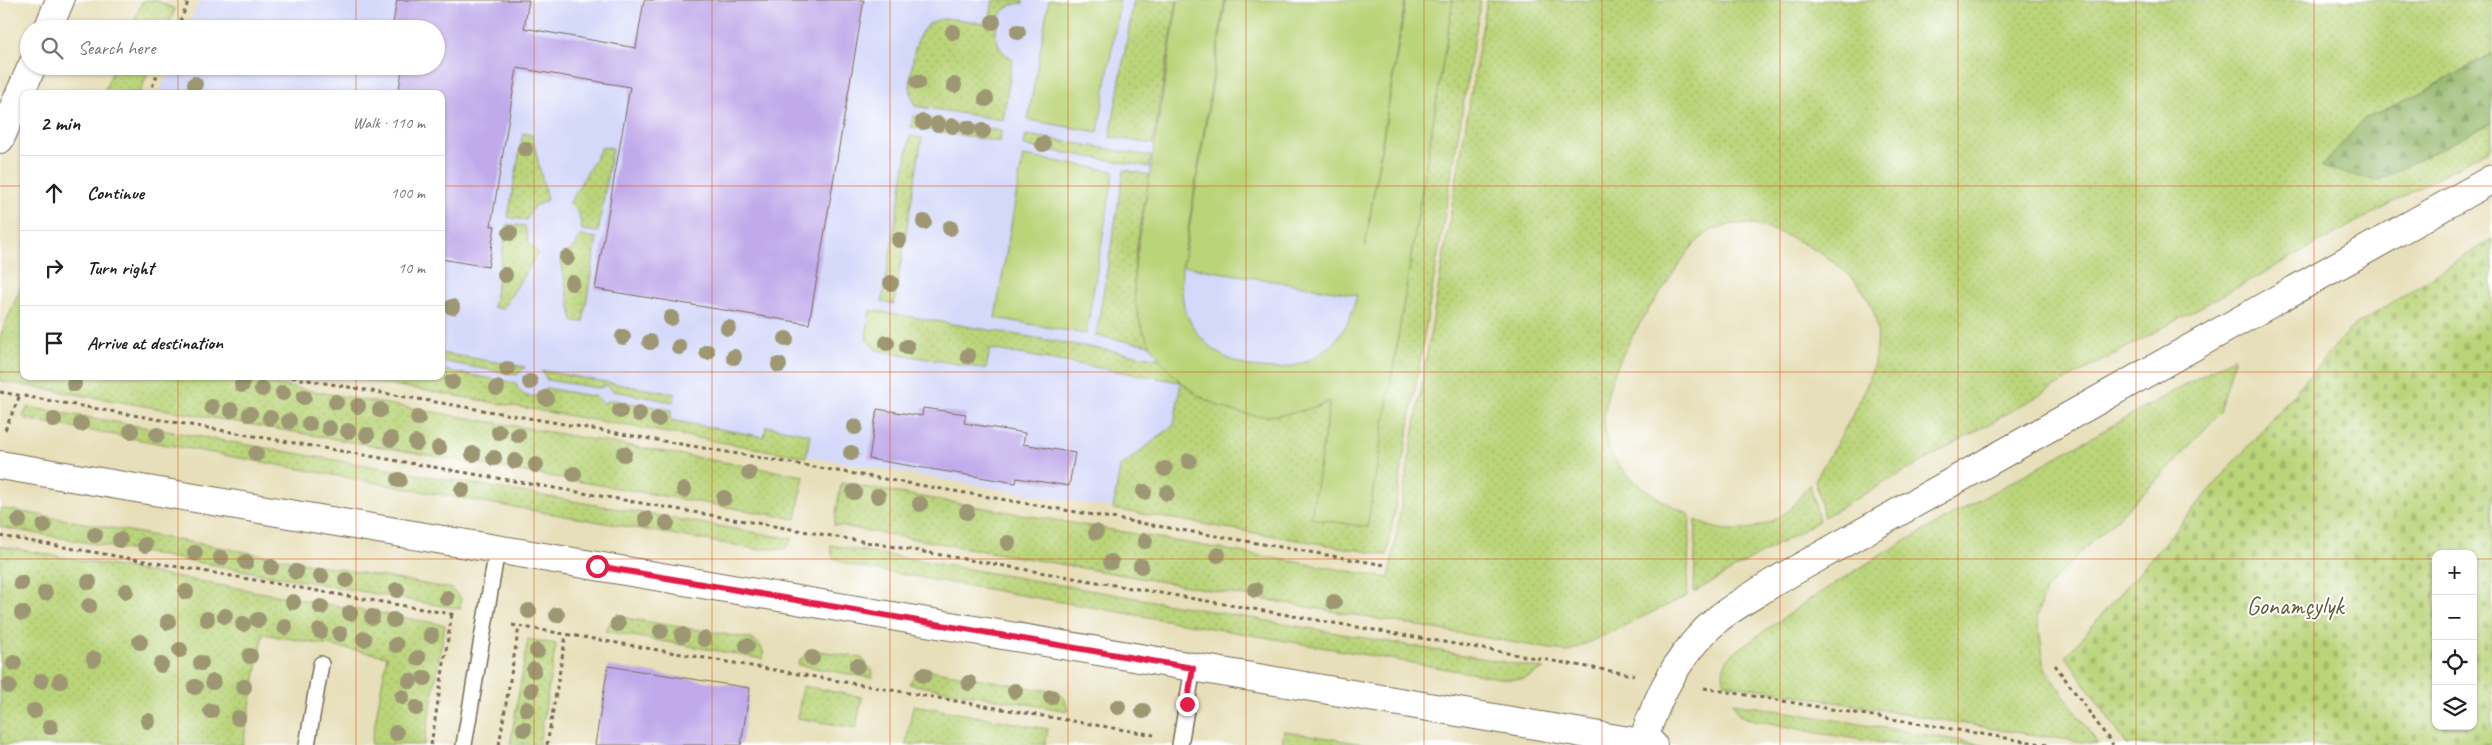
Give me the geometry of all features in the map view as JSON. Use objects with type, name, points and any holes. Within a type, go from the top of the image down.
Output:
[{"type":"street","points":[[52,20],[60,0]]},
{"type":"street","points":[[21,90],[28,75]]},
{"type":"street","points":[[0,139],[20,93]]},
{"type":"street","points":[[0,465],[1645,745],[1660,693],[1689,649],[1718,619],[1734,608],[1774,582],[2492,179]]},
{"type":"lane","points":[[464,745],[497,550]]},
{"type":"lane","points":[[307,745],[321,664]]},
{"type":"lane","points":[[1180,745],[1193,668]]},
{"type":"path","points":[[181,20],[189,0]]},
{"type":"path","points":[[151,90],[157,75]]},
{"type":"path","points":[[307,380],[1384,565]]},
{"type":"path","points":[[0,392],[1556,660]]},
{"type":"path","points":[[9,420],[20,395]]},
{"type":"path","points":[[0,536],[461,615]]},
{"type":"path","points":[[431,745],[452,613]]},
{"type":"path","points":[[514,625],[1155,735]]},
{"type":"path","points":[[499,745],[519,627]]},
{"type":"path","points":[[547,745],[566,635]]},
{"type":"path","points":[[2055,665],[2113,745]]},
{"type":"path","points":[[1728,693],[2048,745]]},
{"type":"shaded area","points":[[200,0],[1481,0],[1386,555],[362,380],[445,380],[445,90],[161,90],[167,75],[445,75],[445,20],[191,20]]},
{"type":"green space","points":[[143,0],[155,0],[175,9],[171,20],[135,20]]},
{"type":"green space","points":[[993,0],[1023,0],[1023,3],[1013,5],[1005,10],[999,18],[996,27],[999,46],[1004,53],[1013,59],[1003,120],[915,106],[910,89],[910,77],[917,43],[922,31],[929,24],[938,20],[949,19],[989,24]]},
{"type":"green space","points":[[1049,0],[1120,0],[1098,132],[1028,120]]},
{"type":"green space","points":[[1134,0],[1177,0],[1153,144],[1110,137]]},
{"type":"green space","points":[[1178,0],[1225,0],[1182,267],[1184,306],[1197,333],[1214,350],[1234,361],[1256,368],[1279,368],[1301,363],[1322,353],[1345,327],[1357,295],[1183,266],[1226,0],[1405,0],[1365,247],[1406,0],[1453,0],[1367,527],[1311,518],[1330,401],[1297,412],[1263,416],[1238,412],[1215,404],[1193,391],[1174,375],[1158,356],[1145,335],[1137,311],[1134,286],[1135,269]]},
{"type":"green space","points":[[1453,0],[1481,0],[1387,555],[1113,509],[1120,467],[1174,425],[1181,382],[1207,401],[1234,411],[1317,407],[1330,401],[1311,518],[1367,527]]},
{"type":"green space","points":[[1487,0],[2492,0],[2492,53],[2425,91],[2364,119],[2377,181],[2492,123],[2492,148],[2056,386],[1824,517],[1815,480],[1854,413],[1868,381],[1876,351],[1876,321],[1865,294],[1840,267],[1800,242],[1769,229],[1746,224],[1724,226],[1713,230],[1690,249],[1635,331],[1613,376],[1606,400],[1604,423],[1608,445],[1619,465],[1626,473],[1652,494],[1690,515],[1687,596],[1568,652],[834,525],[841,483],[1389,578]]},
{"type":"green space","points":[[2492,53],[2492,123],[2377,181],[2321,167],[2364,119],[2425,91]]},
{"type":"green space","points":[[111,75],[147,75],[141,90],[105,90]]},
{"type":"green space","points":[[913,116],[1001,131],[1000,142],[911,127]]},
{"type":"green space","points":[[523,133],[532,135],[547,200],[534,206],[526,220],[508,217]]},
{"type":"green space","points":[[1026,135],[1151,156],[1149,167],[1024,146]]},
{"type":"green space","points":[[910,136],[922,138],[894,304],[882,302]]},
{"type":"green space","points":[[602,147],[612,148],[598,232],[582,230],[579,214],[569,204]]},
{"type":"green space","points":[[1023,156],[1114,171],[1086,334],[995,318]]},
{"type":"green space","points":[[1124,170],[1150,175],[1138,239],[1134,284],[1141,326],[1151,345],[1096,336]]},
{"type":"green space","points":[[507,224],[525,226],[528,242],[538,252],[503,309],[493,307]]},
{"type":"green space","points":[[581,236],[597,238],[583,322],[573,321],[560,256],[573,249]]},
{"type":"green space","name":"Gonamçylyk","points":[[2492,239],[2492,745],[2127,745],[2066,656],[2349,330]]},
{"type":"green space","points":[[20,289],[20,380],[248,380],[804,476],[796,519],[0,381],[0,336]]},
{"type":"green space","points":[[870,310],[1160,359],[1180,382],[990,349],[986,369],[876,350],[866,339]]},
{"type":"green space","points":[[445,354],[525,367],[517,375],[445,362]]},
{"type":"green space","points":[[2235,357],[2220,412],[2162,476],[2080,553],[2045,590],[2037,616],[2045,668],[2098,744],[2001,730],[1724,683],[1724,667],[1732,654],[1810,599],[1884,553]]},
{"type":"green space","points":[[445,371],[516,383],[524,395],[533,397],[545,388],[597,397],[603,403],[612,400],[671,410],[670,420],[764,437],[766,426],[810,434],[806,457],[364,380],[445,380]]},
{"type":"green space","points":[[542,371],[675,394],[673,402],[613,391],[606,385],[599,388],[547,380]]},
{"type":"green space","points":[[28,407],[793,539],[785,549],[757,549],[448,496],[26,419],[23,416]]},
{"type":"green space","points":[[1810,484],[1819,521],[1694,592],[1696,520],[1720,529],[1746,529],[1759,526],[1783,515],[1793,506]]},
{"type":"green space","points":[[0,508],[452,589],[461,598],[460,609],[0,527]]},
{"type":"green space","points":[[830,545],[1544,669],[1524,679],[1505,679],[854,566],[833,558]]},
{"type":"green space","points":[[0,546],[445,625],[424,745],[371,745],[387,656],[263,634],[243,745],[0,745]]},
{"type":"green space","points":[[618,617],[748,638],[760,646],[763,652],[763,659],[605,631],[611,620]]},
{"type":"green space","points":[[528,639],[556,644],[539,745],[510,745]]},
{"type":"green space","points":[[814,650],[862,658],[873,673],[872,678],[798,665],[799,660]]},
{"type":"green space","points":[[924,669],[1056,692],[1065,699],[1068,711],[909,684],[916,673]]},
{"type":"green space","points":[[803,686],[862,697],[856,728],[797,718]]},
{"type":"green space","points":[[1733,703],[1987,745],[1896,745],[1818,733],[1746,718],[1739,715]]},
{"type":"green space","points":[[913,705],[1048,729],[1045,745],[906,745]]},
{"type":"green space","points":[[1284,731],[1370,745],[1282,745]]},
{"type":"building","points":[[397,0],[529,0],[524,28],[636,48],[644,0],[864,0],[809,324],[595,289],[630,87],[517,68],[491,226],[495,226],[488,267],[445,260],[445,90],[399,90],[401,75],[445,75],[445,20],[394,20]]},
{"type":"building","points":[[923,408],[966,414],[964,423],[1025,433],[1023,444],[1075,453],[1069,486],[1017,478],[1016,483],[869,459],[877,409],[922,416]]},
{"type":"building","points":[[608,666],[750,688],[741,745],[595,745]]},
{"type":"route","points":[[597,566],[1193,668],[1187,704]]}]
